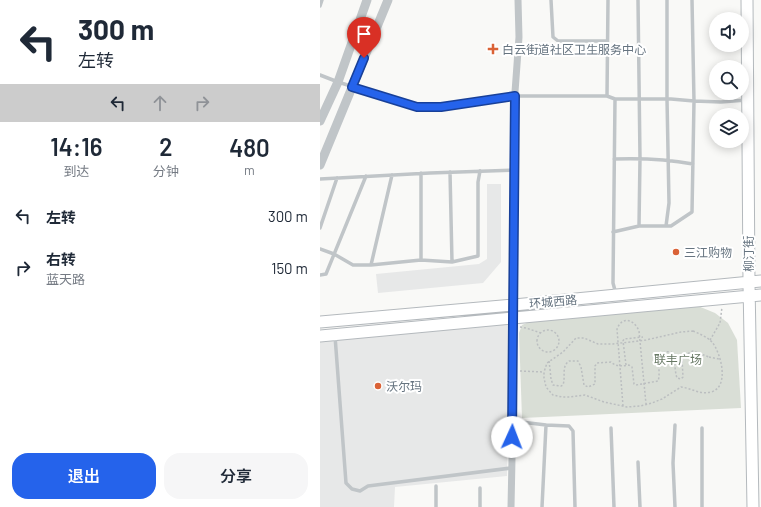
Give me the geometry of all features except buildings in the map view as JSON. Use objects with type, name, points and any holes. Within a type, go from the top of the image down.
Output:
[{"type":"main road","name":"柳汀街","points":[[747,0],[747,60]]},
{"type":"main road","name":"柳汀街","points":[[747,100],[753,507]]},
{"type":"main road","name":"环城西路","points":[[320,322],[761,281]]},
{"type":"main road","name":"环城西路","points":[[320,336],[513,322],[761,295]]},
{"type":"street","points":[[320,121],[338,82],[367,0]]},
{"type":"street","points":[[320,165],[388,0]]},
{"type":"street","points":[[511,507],[515,96],[519,37],[518,0]]},
{"type":"lane","points":[[320,6],[322,0]]},
{"type":"lane","points":[[551,0],[552,37],[558,41],[607,41]]},
{"type":"lane","points":[[607,96],[608,0]]},
{"type":"lane","points":[[638,0],[640,158],[639,226]]},
{"type":"lane","points":[[666,226],[669,203],[667,160],[667,0]]},
{"type":"lane","points":[[614,232],[639,226],[671,226],[692,212],[694,101],[692,0]]},
{"type":"lane","points":[[320,75],[352,87],[417,107],[441,107],[515,96],[607,96],[615,99],[667,99],[721,102],[747,100]]},
{"type":"lane","points":[[615,99],[613,283],[616,295]]},
{"type":"lane","points":[[614,159],[640,158],[693,164]]},
{"type":"lane","points":[[320,179],[421,173],[514,170]]},
{"type":"lane","points":[[320,249],[334,254],[353,265],[371,265],[422,260],[452,262],[478,256],[478,182],[480,171]]},
{"type":"lane","points":[[450,172],[452,262]]},
{"type":"lane","points":[[421,173],[422,260]]},
{"type":"lane","points":[[371,265],[392,175]]},
{"type":"lane","points":[[320,275],[326,274],[366,176]]},
{"type":"lane","points":[[320,228],[337,178]]},
{"type":"lane","points":[[335,335],[346,483],[352,489],[360,491],[368,486],[511,468]]},
{"type":"lane","points":[[512,421],[569,426],[573,431],[576,507]]},
{"type":"lane","points":[[542,507],[546,425]]},
{"type":"lane","points":[[675,425],[675,507]]},
{"type":"lane","points":[[611,428],[614,507]]},
{"type":"lane","points":[[702,428],[702,507]]},
{"type":"lane","points":[[638,462],[640,507]]},
{"type":"lane","points":[[436,486],[436,507]]},
{"type":"lane","points":[[480,488],[480,507]]},
{"type":"path","points":[[710,340],[720,323],[724,298]]},
{"type":"path","points":[[623,406],[616,329],[618,325],[624,321],[631,321],[637,325],[646,404]]},
{"type":"path","points":[[513,322],[540,333],[549,330],[556,333],[559,343],[556,349],[550,352],[540,348],[538,342],[540,333]]},
{"type":"path","points":[[693,331],[710,340],[719,359],[722,381],[720,386],[713,391],[705,393],[680,387],[662,399],[640,406],[623,406],[604,402],[585,394],[566,398],[553,395],[546,387],[544,372],[547,363],[549,360],[563,352],[576,338],[584,338],[598,344],[617,343],[640,341],[681,332],[693,331]]},
{"type":"path","points":[[626,365],[623,340],[643,337]]},
{"type":"path","points":[[549,360],[553,385],[563,385],[564,368],[566,363],[569,361],[578,361],[581,367],[584,385],[588,387],[595,384],[595,366],[597,363],[611,362],[618,366],[629,365],[632,367],[634,384],[636,385],[658,380],[660,376],[659,360],[660,355],[663,352],[670,352],[673,356],[677,378],[681,379],[683,377],[682,359],[685,355],[694,351],[719,359]]},
{"type":"path","points":[[513,371],[544,372]]},
{"type":"shaded area","points":[[487,184],[501,184],[501,262],[483,283],[378,293],[376,274],[479,264],[487,259]]},
{"type":"shaded area","points":[[504,323],[510,324],[507,476],[395,487],[394,507],[320,507],[320,341]]},
{"type":"green space","name":"联丰广场","points":[[698,306],[715,313],[728,323],[737,340],[741,408],[522,418],[519,333],[522,325],[529,322]]},
{"type":"place","name":"白云街道社区卫生服务中心","points":[[493,49]]},
{"type":"place","name":"三江购物","points":[[676,252]]},
{"type":"place","name":"沃尔玛","points":[[378,386]]},
{"type":"route","points":[[364,58],[352,87],[417,107],[441,107],[515,96],[512,437]]}]
